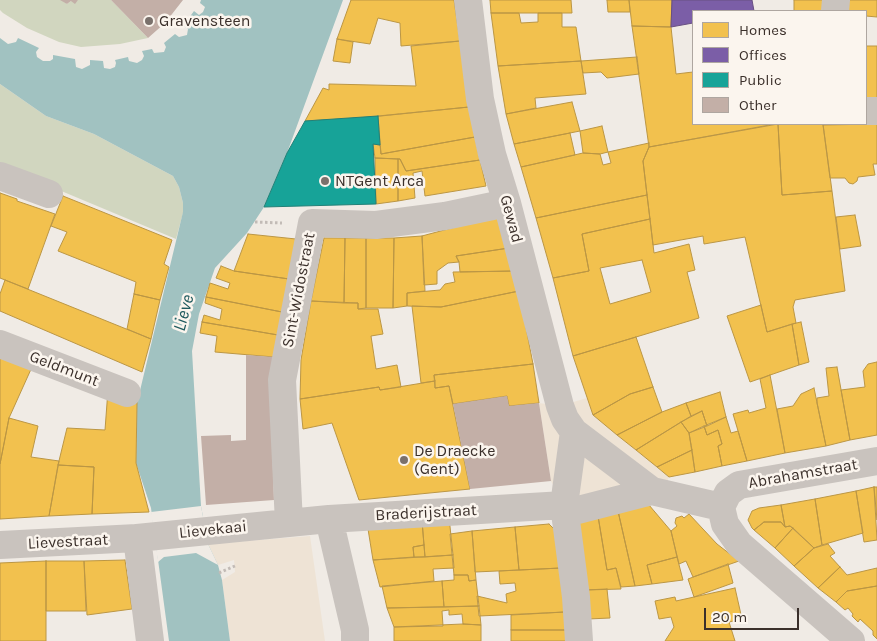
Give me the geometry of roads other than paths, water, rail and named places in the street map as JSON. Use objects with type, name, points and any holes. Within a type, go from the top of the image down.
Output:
[{"type":"street","name":"Gewad","points":[[468,0],[480,99],[492,154],[507,203],[560,406],[574,432],[652,491]]},
{"type":"street","points":[[0,176],[49,194]]},
{"type":"street","name":"Sint-Widostraat","points":[[315,528],[282,380],[312,223],[376,225],[445,216],[507,203]]},
{"type":"street","name":"Geldmunt","points":[[0,344],[127,394]]},
{"type":"street","points":[[574,432],[564,505],[576,597],[579,641]]},
{"type":"street","name":"Abrahamstraat","points":[[721,507],[728,493],[739,485],[877,460]]},
{"type":"street","points":[[564,505],[578,510],[652,491],[721,507],[725,524],[739,544],[851,641]]},
{"type":"street","name":"Braderijstraat","points":[[315,528],[564,505]]},
{"type":"street","points":[[315,528],[355,630],[355,641]]},
{"type":"street","name":"Lievekaai","points":[[145,537],[205,531],[315,528]]},
{"type":"street","points":[[145,537],[150,641]]},
{"type":"street","name":"Lievestraat","points":[[0,545],[145,537]]},
{"type":"water","name":"Lieve","points":[[201,0],[343,0],[287,153],[264,207],[247,233],[215,268],[199,314],[192,351],[201,506],[208,544],[218,565],[222,580],[230,641],[169,641],[151,508],[136,463],[137,403],[183,212],[179,187],[173,176],[94,134],[46,116],[0,84],[0,38],[8,44],[16,42],[18,38],[39,48],[36,52],[37,57],[43,61],[50,61],[53,59],[53,55],[75,59],[76,67],[82,69],[90,65],[90,60],[103,61],[104,68],[110,69],[115,67],[115,60],[128,57],[129,61],[137,63],[144,56],[142,51],[152,49],[154,53],[164,52],[166,47],[164,43],[175,34],[179,37],[187,35],[188,29],[183,26],[194,11],[199,15],[203,12],[205,7],[200,3]]},
{"type":"place","name":"Gravensteen","points":[[149,21]]},
{"type":"place","name":"NTGent Arca","points":[[325,181]]},
{"type":"place","name":"De Draecke (Gent)","points":[[404,460]]}]
